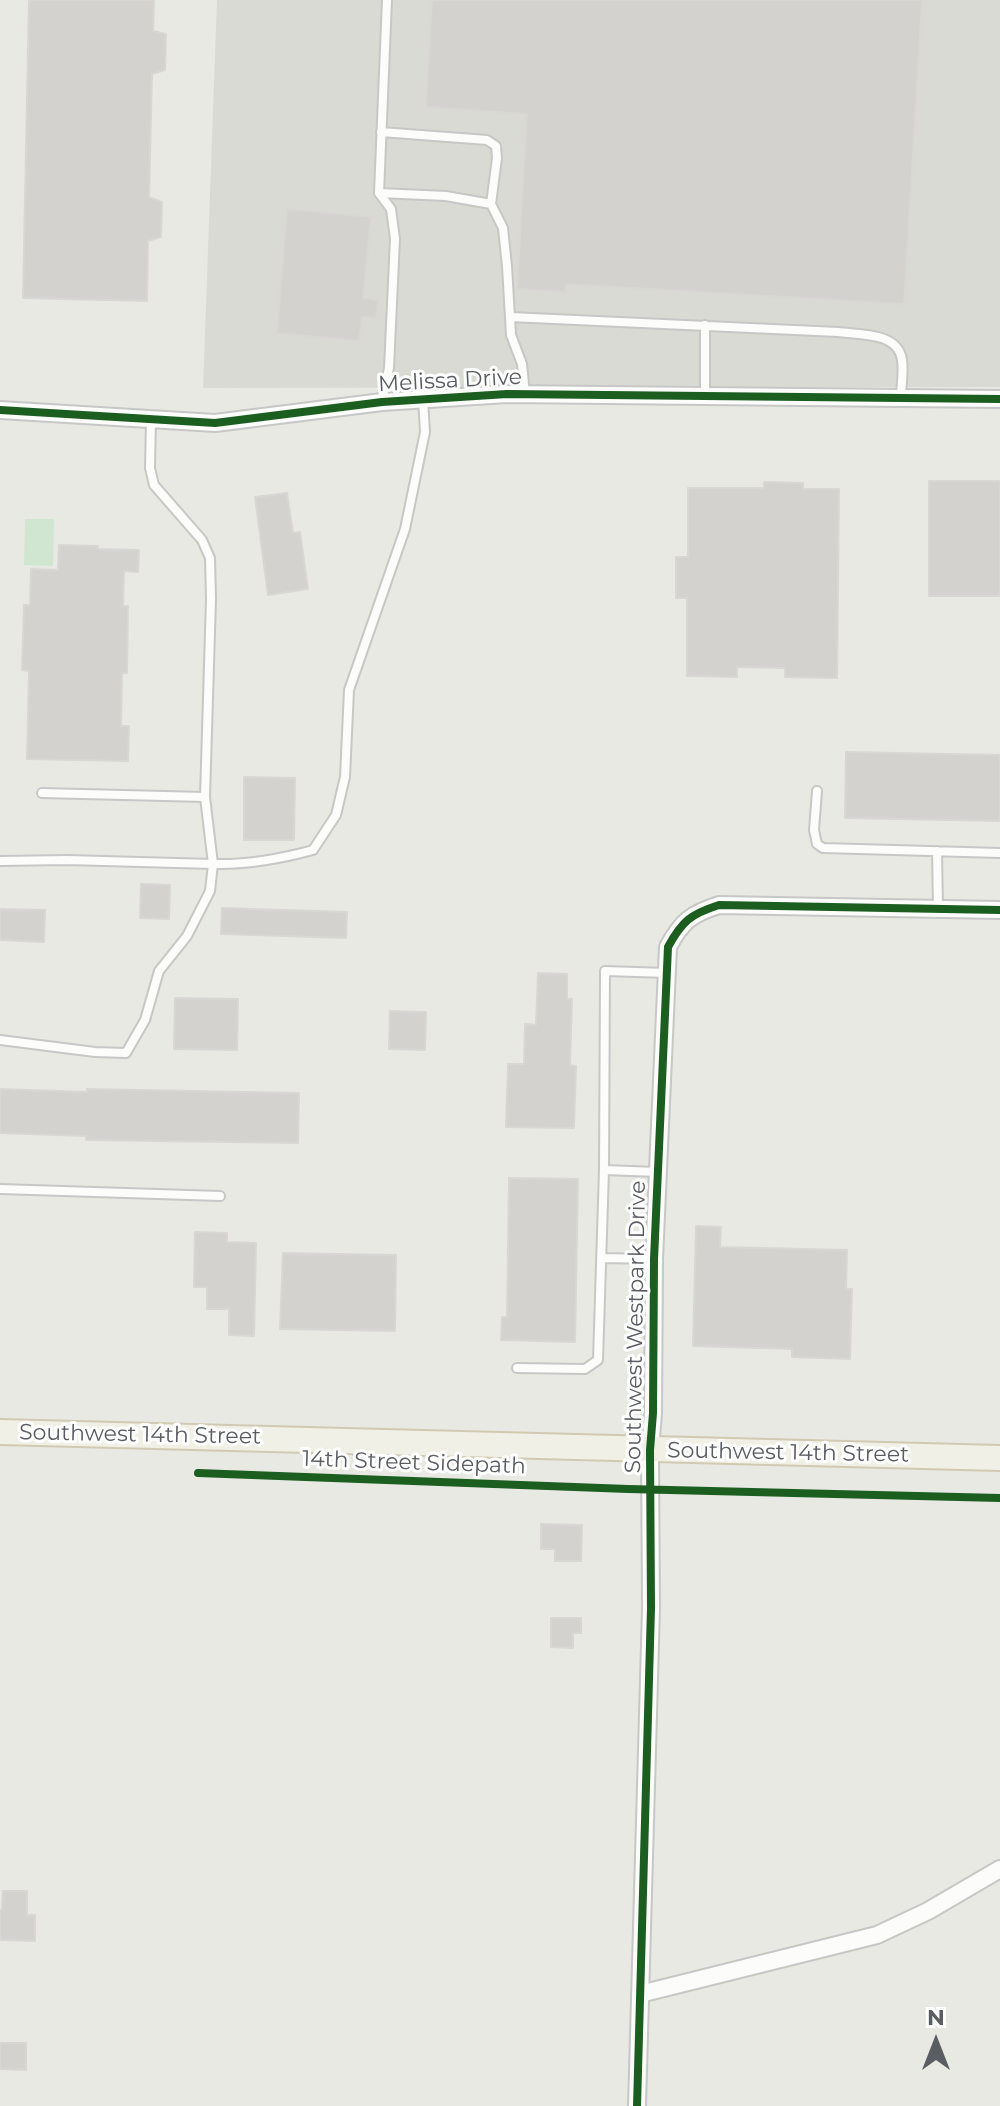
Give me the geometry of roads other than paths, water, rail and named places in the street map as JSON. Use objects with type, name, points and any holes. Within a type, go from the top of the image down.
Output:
[{"type":"main road","name":"Southwest 14th Street","points":[[0,1432],[1000,1458]]},
{"type":"street","name":"Melissa Drive","points":[[0,410],[215,423],[382,402],[525,394],[1000,399]]},
{"type":"street","name":"Southwest Westpark Drive","points":[[637,2106],[651,1608],[654,1259],[668,947],[680,926],[698,911],[719,905],[1000,910]]},
{"type":"street","points":[[640,1994],[877,1935],[928,1911],[1000,1869]]},
{"type":"lane","points":[[382,402],[389,368],[395,239],[391,209],[379,193],[387,0]]},
{"type":"lane","points":[[381,132],[487,140],[496,146],[491,204],[503,228],[511,335],[522,364],[525,394]]},
{"type":"lane","points":[[379,193],[446,196],[491,204]]},
{"type":"lane","points":[[510,317],[838,332],[886,338],[897,346],[902,360],[901,398]]},
{"type":"lane","points":[[705,325],[705,396]]},
{"type":"lane","points":[[0,861],[230,864],[279,859],[313,850],[336,815],[345,777],[349,690],[405,529],[425,432],[423,399]]},
{"type":"lane","points":[[0,1040],[126,1053],[145,1020],[159,971],[187,936],[210,891],[213,864],[205,797],[210,558],[202,540],[154,485],[150,468],[151,419]]},
{"type":"lane","points":[[817,791],[814,830],[817,844],[823,848],[1000,853]]},
{"type":"lane","points":[[42,793],[205,797]]},
{"type":"lane","points":[[937,851],[938,909]]},
{"type":"lane","points":[[517,1368],[585,1369],[598,1360],[604,1170],[605,971],[667,973]]},
{"type":"lane","points":[[604,1170],[658,1172]]},
{"type":"lane","points":[[0,1189],[220,1196]]},
{"type":"lane","points":[[601,1258],[654,1259]]}]
